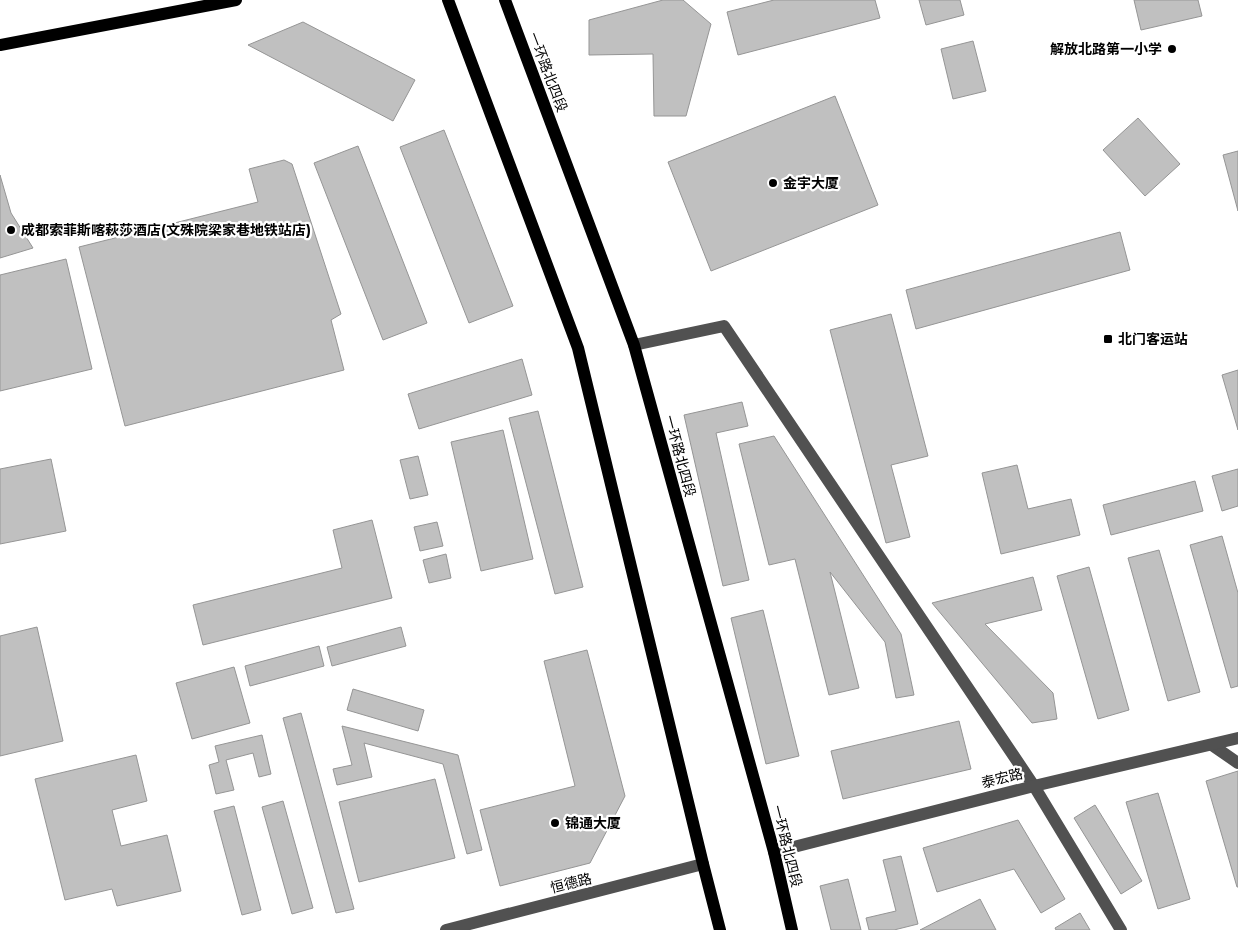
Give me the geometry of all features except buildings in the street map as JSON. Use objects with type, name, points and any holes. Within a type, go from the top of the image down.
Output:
[{"type":"main road","points":[[0,46],[236,0]]},
{"type":"main road","points":[[448,0],[578,348],[720,930]]},
{"type":"main road","name":"一环路北四段","points":[[505,0],[634,345],[774,852],[792,930]]},
{"type":"street","points":[[634,345],[724,326],[1034,786],[1121,930]]},
{"type":"street","name":"泰宏路","points":[[774,852],[1034,786],[1238,738]]},
{"type":"street","points":[[1212,745],[1238,763]]},
{"type":"street","name":"恒德路","points":[[446,930],[703,864]]},
{"type":"place","name":"解放北路第一小学","points":[[1172,49]]},
{"type":"place","name":"金宇大厦","points":[[773,183]]},
{"type":"place","name":"成都索菲斯喀萩莎酒店(文殊院梁家巷地铁站店)","points":[[11,230]]},
{"type":"place","name":"北门客运站","points":[[1108,339]]},
{"type":"place","name":"锦通大厦","points":[[555,823]]}]
